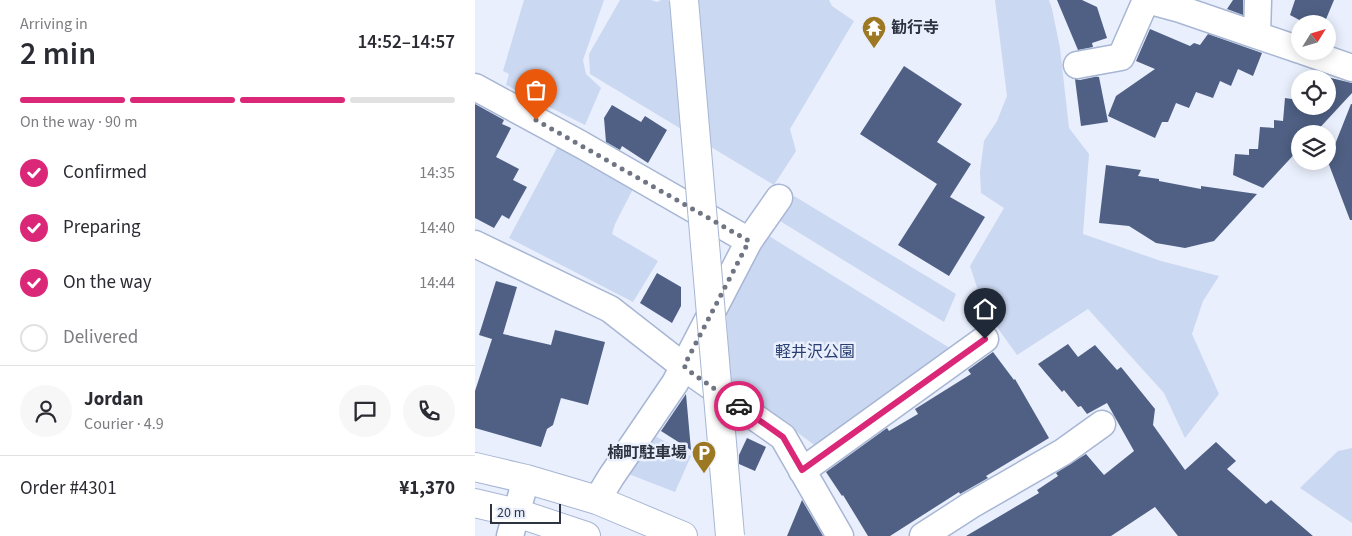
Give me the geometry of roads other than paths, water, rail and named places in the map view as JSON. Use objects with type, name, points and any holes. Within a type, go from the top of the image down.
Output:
[{"type":"main road","points":[[672,0],[717,536]]},
{"type":"main road","points":[[684,0],[730,536]]},
{"type":"main road","points":[[475,467],[526,479],[597,500],[683,536]]},
{"type":"main road","points":[[475,503],[514,524],[585,536]]},
{"type":"street","points":[[1077,65],[1121,57],[1146,0],[1180,9],[1291,47]]},
{"type":"street","points":[[1257,36],[1258,0]]},
{"type":"street","points":[[1330,60],[1351,67]]},
{"type":"street","points":[[475,87],[749,241]]},
{"type":"street","points":[[597,500],[675,383],[749,241],[779,198]]},
{"type":"street","points":[[475,244],[610,309],[692,373],[783,437],[840,536]]},
{"type":"street","points":[[802,470],[985,339]]},
{"type":"street","points":[[923,536],[971,505],[1063,452],[1102,424]]},
{"type":"street","points":[[514,524],[526,479]]},
{"type":"place","name":"勧行寺","points":[[874,49]]},
{"type":"place","name":"楠町駐車場","points":[[704,474]]},
{"type":"park label","name":"軽井沢公園","points":[[815,352]]}]
